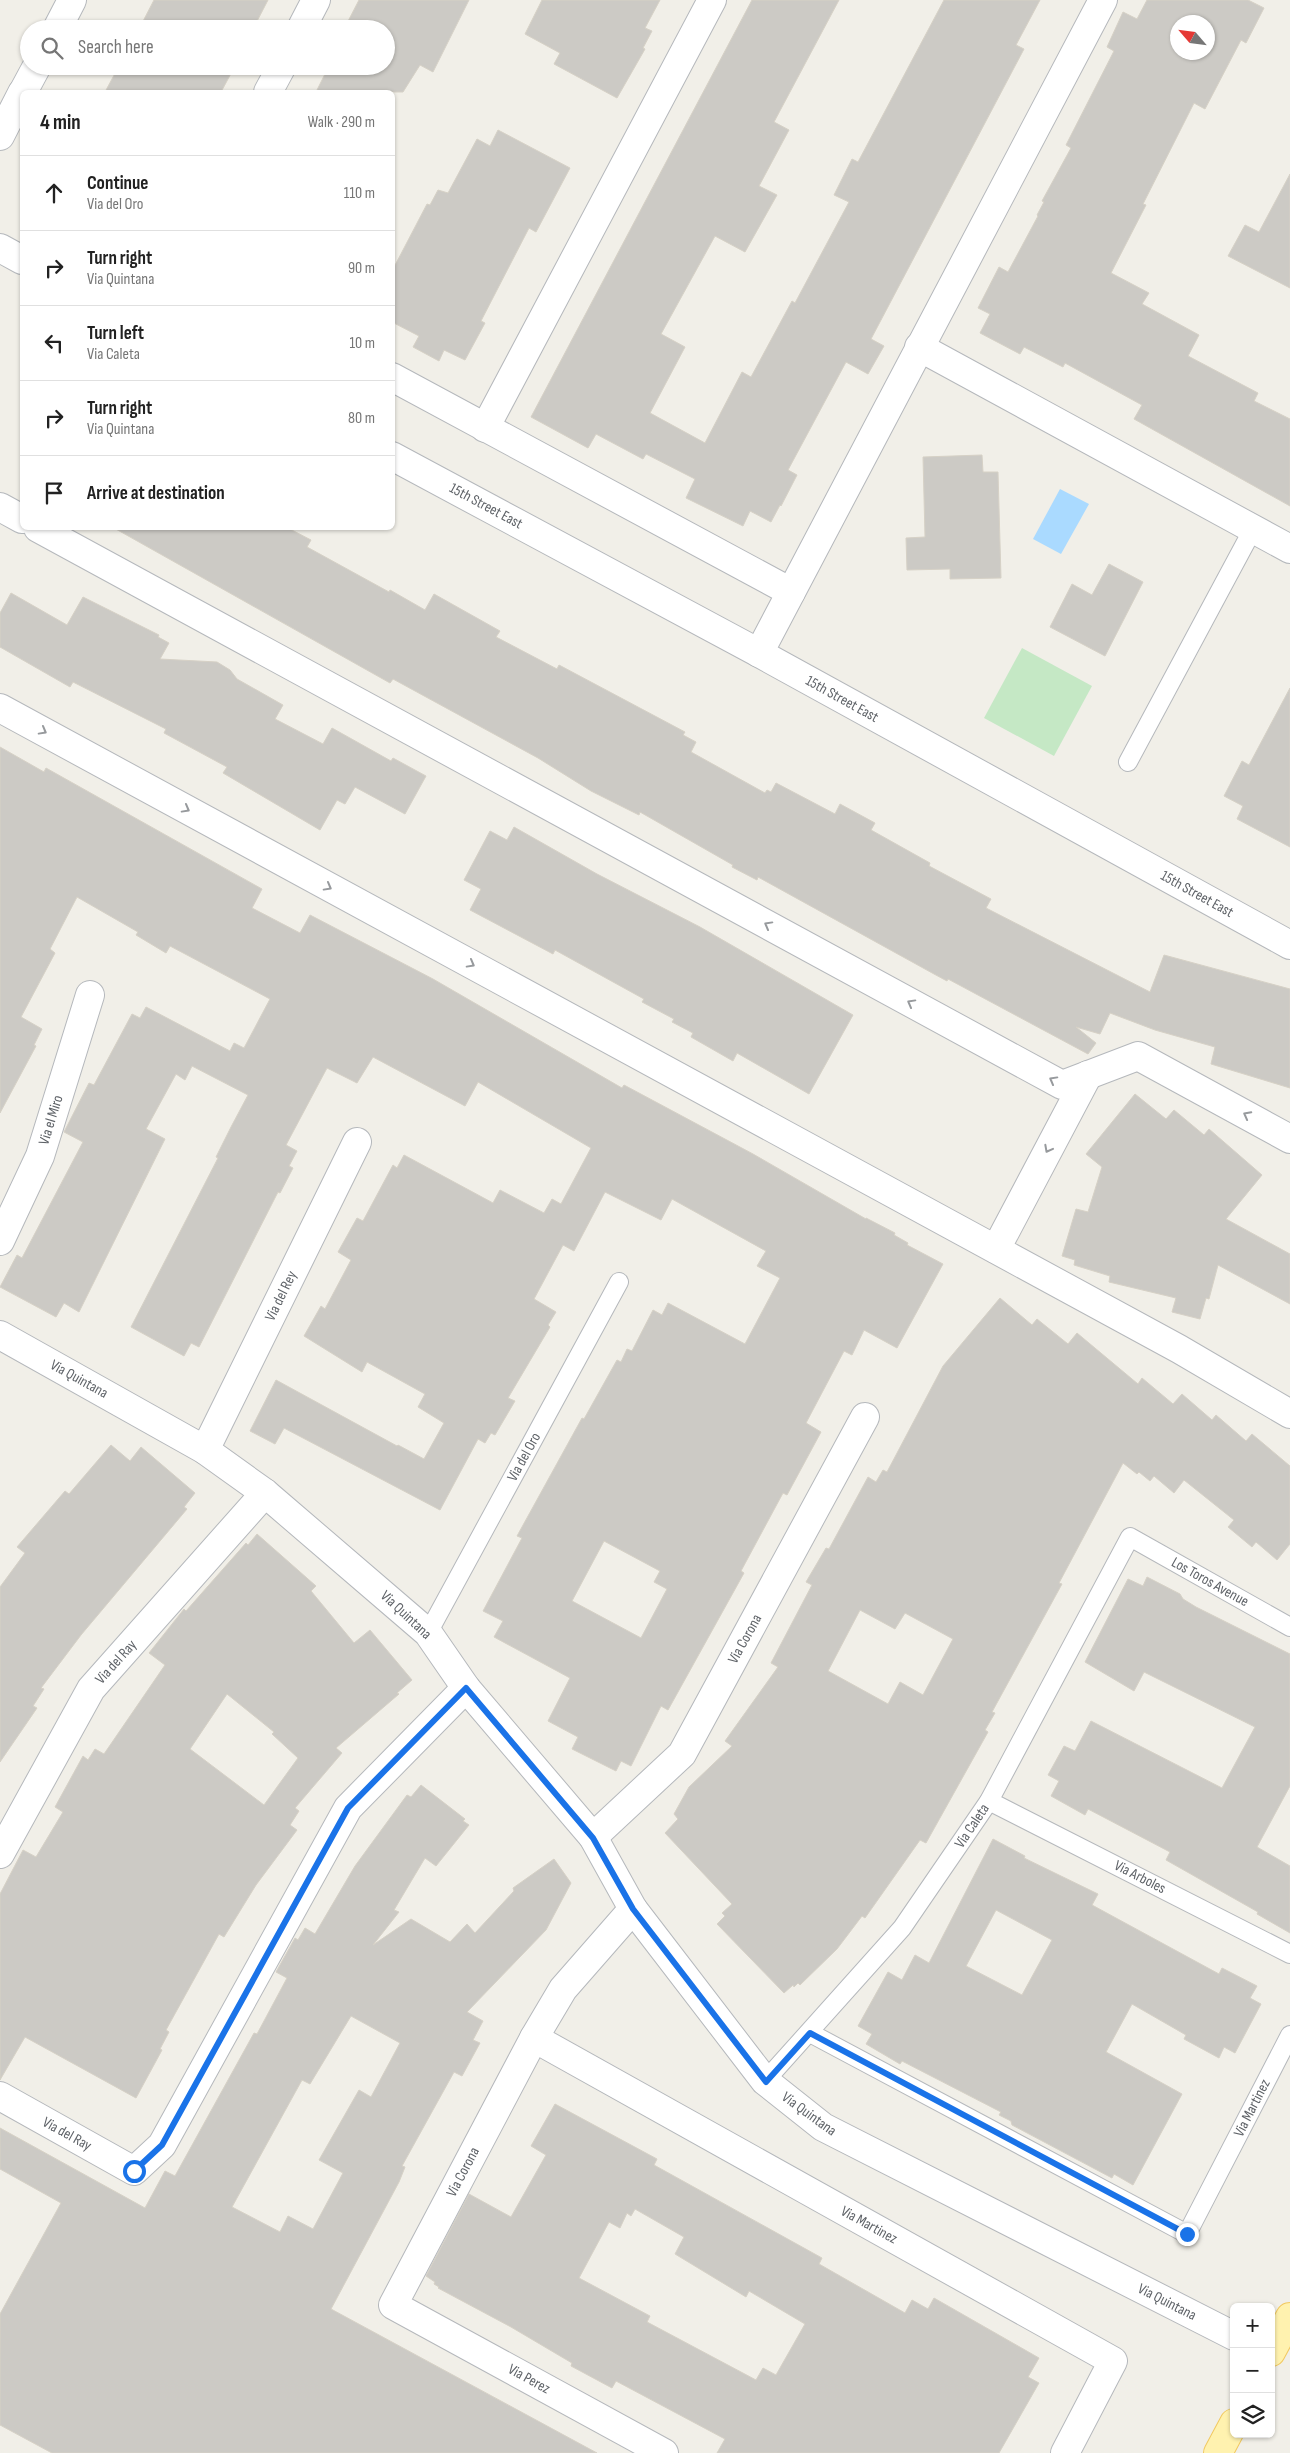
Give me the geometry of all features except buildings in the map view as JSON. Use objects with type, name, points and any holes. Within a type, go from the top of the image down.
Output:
[{"type":"main road","points":[[1273,2348],[1290,2317]]},
{"type":"main road","points":[[1218,2453],[1230,2430]]},
{"type":"street","points":[[62,20],[72,0]]},
{"type":"street","points":[[306,20],[316,0]]},
{"type":"street","points":[[485,428],[712,0]]},
{"type":"street","points":[[759,653],[1103,0]]},
{"type":"street","points":[[25,90],[32,75]]},
{"type":"street","points":[[269,90],[277,75]]},
{"type":"street","points":[[0,136],[20,99]]},
{"type":"street","points":[[0,248],[20,259]]},
{"type":"street","points":[[919,347],[1290,549]]},
{"type":"street","points":[[395,379],[791,592]]},
{"type":"street","name":"15th Street East","points":[[395,458],[759,653],[1290,945]]},
{"type":"street","points":[[0,507],[20,518]]},
{"type":"street","points":[[42,530],[1062,1085],[1138,1056],[1290,1139]]},
{"type":"street","points":[[0,708],[1178,1349],[1290,1414]]},
{"type":"street","name":"Via el Miro","points":[[0,1241],[40,1156],[90,994]]},
{"type":"street","points":[[996,1250],[1088,1075]]},
{"type":"street","name":"Via del Rey","points":[[206,1450],[357,1142]]},
{"type":"street","name":"Via Quintana","points":[[0,1335],[206,1450],[266,1493],[428,1633],[466,1688],[593,1838],[633,1909],[766,2082],[822,2127],[1230,2334]]},
{"type":"street","name":"Via Corona","points":[[593,1838],[682,1754],[866,1417]]},
{"type":"street","name":"Via del Ray","points":[[0,1854],[91,1689],[266,1493]]},
{"type":"street","name":"Via del Ray","points":[[0,2096],[134,2171],[162,2145],[348,1808],[466,1688]]},
{"type":"street","name":"Via Corona","points":[[393,2305],[534,2038],[562,1989],[633,1909]]},
{"type":"street","name":"Via Martinez","points":[[534,2038],[1113,2361],[1065,2453]]},
{"type":"street","name":"Via Perez","points":[[393,2305],[664,2453]]},
{"type":"lane","points":[[1128,762],[1253,529]]},
{"type":"lane","name":"Via del Oro","points":[[428,1633],[619,1282]]},
{"type":"lane","name":"Los Toros Avenue","points":[[1130,1537],[1290,1627]]},
{"type":"lane","name":"Via Caleta","points":[[766,2082],[902,1928],[989,1801],[1130,1537]]},
{"type":"lane","name":"Via Arboles","points":[[989,1801],[1290,1954]]},
{"type":"lane","name":"Via Martinez","points":[[810,2033],[1187,2234],[1290,2034]]},
{"type":"green space","points":[[1022,648],[1092,686],[1054,756],[984,718]]},
{"type":"water","points":[[1060,489],[1089,504],[1061,554],[1033,539]]},
{"type":"route","points":[[134,2171],[162,2145],[348,1808],[466,1688],[593,1838],[633,1909],[766,2082],[810,2033],[1187,2234]]}]
